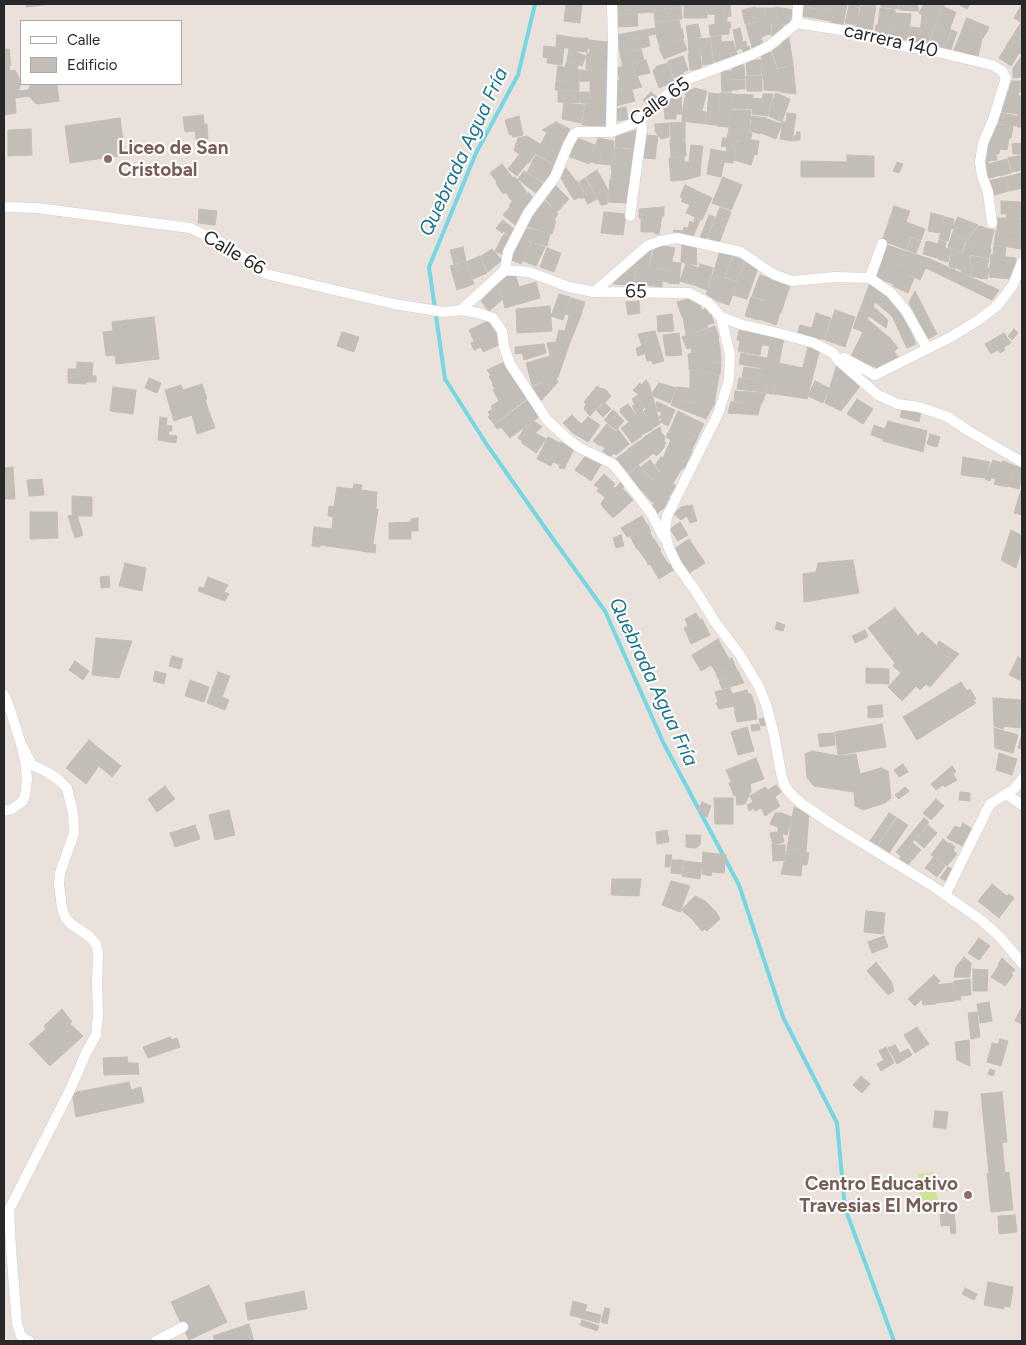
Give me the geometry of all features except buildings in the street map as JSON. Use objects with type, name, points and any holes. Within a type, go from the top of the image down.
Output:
[{"type":"street","points":[[611,132],[612,4]]},
{"type":"street","points":[[797,23],[798,4]]},
{"type":"street","name":"carrera 140","points":[[797,23],[860,33],[889,44],[933,50],[992,65],[1002,71],[1006,78],[993,120],[983,143],[980,162],[982,176],[988,192],[992,223]]},
{"type":"street","name":"Calle 65","points":[[505,270],[508,252],[528,213],[554,177],[574,134],[578,132],[611,132],[632,124],[652,111],[683,81],[751,55],[769,46],[797,23]]},
{"type":"street","points":[[630,216],[642,129],[641,118]]},
{"type":"street","name":"Calle 66","points":[[4,207],[38,208],[190,228],[228,246],[266,274],[394,304],[444,312],[461,310],[493,318],[502,331],[504,346],[510,364],[547,420],[580,448],[613,464],[651,513],[677,565],[715,622],[740,655],[759,687],[767,707],[781,773],[788,792],[832,825],[931,885],[981,920],[1000,937],[1022,963]]},
{"type":"street","points":[[594,292],[647,246],[677,238],[741,252],[772,274],[792,281],[835,277],[870,278],[891,293],[906,311],[927,348]]},
{"type":"street","points":[[870,278],[882,244]]},
{"type":"street","points":[[838,360],[844,358],[875,375],[951,337],[980,320],[998,305],[1013,285],[1022,262]]},
{"type":"street","points":[[461,310],[505,270]]},
{"type":"street","name":"65","points":[[505,270],[529,272],[570,287],[594,292],[689,292],[708,303],[721,317]]},
{"type":"street","points":[[721,317],[743,325],[814,343],[833,352],[838,360],[878,395],[898,404],[919,407],[948,417],[1022,462]]},
{"type":"street","points":[[668,546],[665,531],[667,516],[718,414],[729,380],[730,355],[721,317]]},
{"type":"street","points":[[4,695],[25,761],[27,779],[26,796],[22,802],[18,806],[4,811]]},
{"type":"street","points":[[20,744],[32,765],[47,772],[67,788],[73,814],[74,833],[60,873],[62,908],[65,917],[71,924],[89,936],[96,944],[98,954],[98,1016],[96,1034],[70,1090],[9,1210],[17,1324],[21,1336],[29,1341]]},
{"type":"street","points":[[945,895],[990,804],[1014,790],[1022,780]]},
{"type":"street","points":[[1006,794],[1022,805]]},
{"type":"street","points":[[156,1341],[183,1327]]},
{"type":"green space","points":[[934,1172],[938,1206],[922,1208],[918,1174]]},
{"type":"waterway","name":"Quebrada Agua Fría","points":[[535,4],[518,75],[476,153],[429,267],[445,379],[487,445],[605,611],[663,742],[739,885],[783,1017],[837,1123],[845,1208],[894,1341]]},
{"type":"place","name":"Liceo de San Cristobal","points":[[108,159]]},
{"type":"place","name":"Centro Educativo Travesias El Morro","points":[[968,1195]]}]
